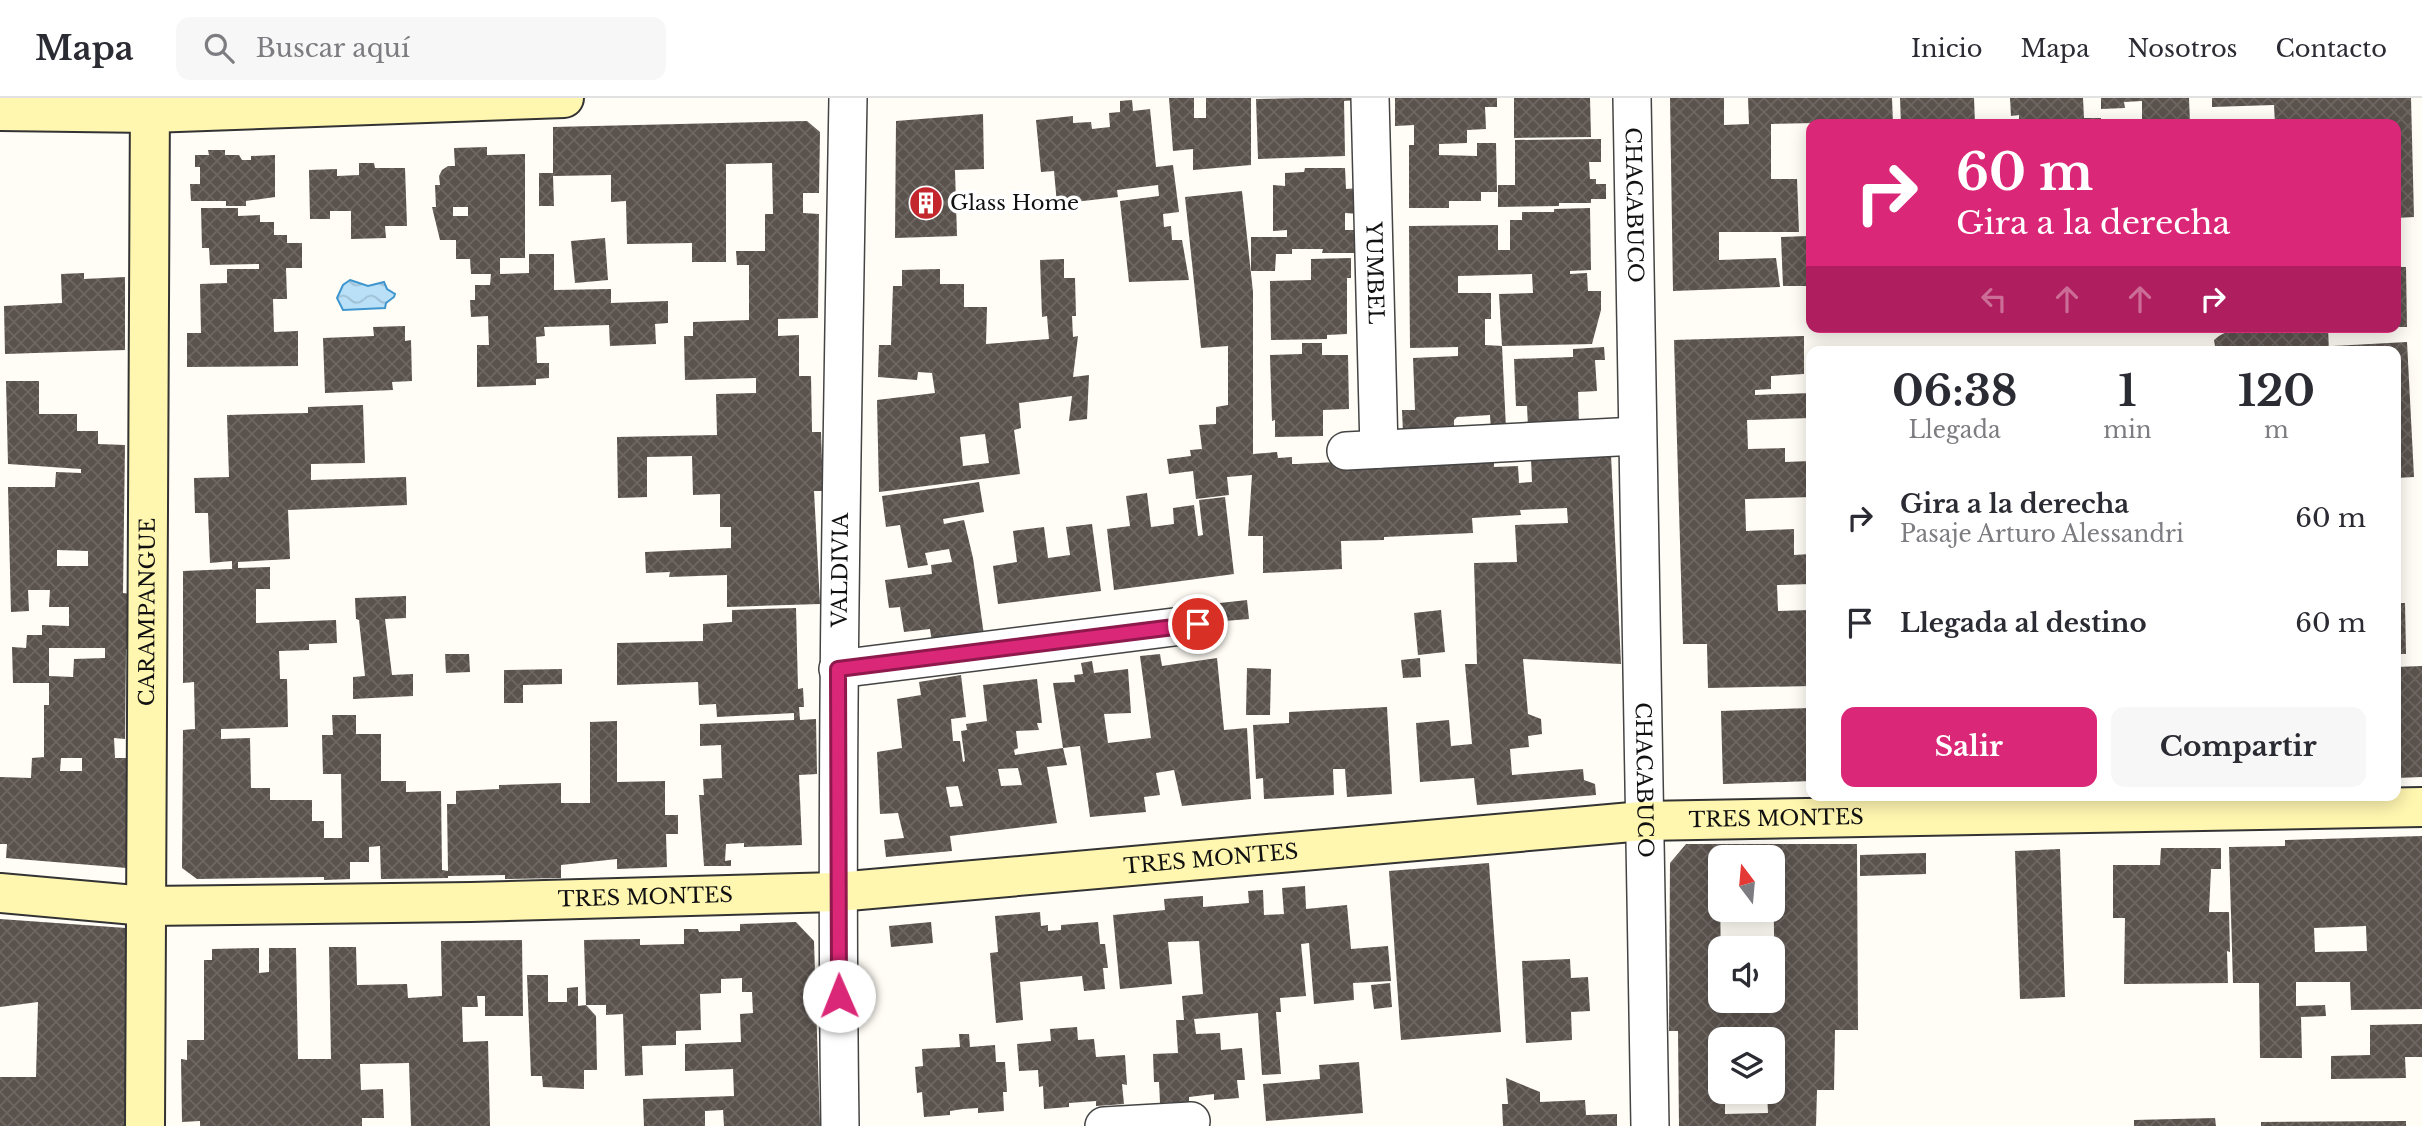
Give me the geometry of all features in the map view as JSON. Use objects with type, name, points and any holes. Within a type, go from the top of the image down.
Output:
[{"type":"street","points":[[0,111],[564,98]]},
{"type":"street","name":"VALDIVIA","points":[[841,1126],[837,892],[838,669],[848,98]]},
{"type":"street","name":"YUMBEL","points":[[1370,98],[1363,450],[1637,436]]},
{"type":"street","name":"CHACABUCO","points":[[1632,98],[1650,1126]]},
{"type":"street","name":"CARAMPANGUE","points":[[145,1126],[150,106]]},
{"type":"street","points":[[838,669],[1198,624]]},
{"type":"street","name":"TRES MONTES","points":[[0,893],[146,906],[471,902],[837,892],[1643,821],[2422,807]]},
{"type":"street","points":[[1104,1126],[1191,1121]]},
{"type":"water","points":[[350,280],[368,286],[384,282],[387,289],[395,294],[394,297],[386,303],[385,308],[343,310],[337,298],[343,285]]},
{"type":"building","points":[[1169,98],[1194,98],[1194,118],[1206,118],[1206,98],[1251,98],[1251,165],[1193,170],[1193,149],[1173,151]]},
{"type":"building","points":[[1357,98],[1344,101],[1345,156],[1258,159],[1256,99]]},
{"type":"building","points":[[1395,98],[1497,98],[1497,107],[1485,107],[1486,129],[1467,130],[1467,143],[1439,144],[1439,155],[1477,156],[1477,143],[1496,143],[1497,192],[1481,192],[1481,201],[1449,201],[1449,208],[1409,208],[1409,145],[1414,145],[1414,125],[1395,126]]},
{"type":"building","points":[[1514,98],[1590,98],[1591,137],[1514,138]]},
{"type":"building","points":[[1670,98],[1724,98],[1724,125],[1749,124],[1748,98],[1892,98],[1893,119],[1806,119],[1806,123],[1771,124],[1771,179],[1797,179],[1799,232],[1719,232],[1719,260],[1776,258],[1780,287],[1673,291]]},
{"type":"building","points":[[1900,98],[1974,98],[1975,119],[1901,119]]},
{"type":"building","points":[[2010,98],[2083,98],[2084,118],[2101,119],[2019,119],[2019,115],[2011,116]]},
{"type":"building","points":[[2101,98],[2189,98],[2190,119],[2142,119],[2142,101],[2124,102],[2125,108],[2101,109]]},
{"type":"building","points":[[2212,98],[2411,98],[2414,217],[2401,218],[2401,119],[2275,119],[2274,105],[2212,107]]},
{"type":"building","points":[[1132,100],[1133,111],[1150,109],[1156,167],[1173,165],[1179,212],[1163,214],[1164,227],[1171,226],[1172,240],[1182,240],[1189,280],[1129,282],[1120,201],[1159,196],[1158,185],[1117,190],[1118,197],[1057,204],[1054,171],[1041,172],[1036,120],[1073,116],[1073,123],[1091,122],[1092,129],[1110,127],[1109,113],[1120,112],[1120,101]]},
{"type":"building","name":"Glass Home","points":[[983,114],[984,169],[955,170],[957,236],[895,238],[896,121]]},
{"type":"building","points":[[807,121],[820,132],[819,193],[803,193],[803,213],[819,214],[818,318],[778,319],[778,336],[799,335],[799,376],[811,376],[812,432],[821,432],[823,491],[814,491],[820,604],[727,607],[727,575],[669,577],[670,572],[646,573],[645,552],[731,548],[731,527],[720,527],[720,494],[693,495],[692,456],[647,457],[647,497],[618,498],[617,437],[717,435],[716,394],[756,393],[756,378],[685,380],[684,336],[693,336],[693,322],[749,320],[749,265],[737,265],[736,251],[765,251],[765,214],[773,214],[772,163],[726,164],[726,262],[692,262],[692,243],[627,244],[626,201],[611,202],[611,175],[553,176],[554,206],[539,206],[539,173],[553,173],[553,127]]},
{"type":"building","points":[[1601,139],[1601,162],[1589,162],[1590,179],[1596,179],[1596,184],[1606,184],[1606,199],[1591,199],[1591,203],[1559,203],[1559,206],[1498,207],[1498,185],[1515,185],[1515,140]]},
{"type":"building","points":[[487,147],[487,155],[525,154],[525,258],[500,258],[500,274],[529,273],[529,254],[554,254],[554,290],[611,289],[611,303],[668,301],[668,323],[655,324],[656,344],[610,346],[609,325],[544,327],[545,336],[536,337],[537,363],[549,363],[549,378],[536,379],[536,385],[477,387],[477,345],[489,345],[488,316],[471,317],[470,300],[475,300],[475,285],[490,285],[491,274],[471,274],[470,259],[456,259],[456,240],[440,240],[432,207],[436,207],[435,185],[440,185],[439,176],[442,170],[455,166],[454,148]],"holes":[[[453,207],[468,207],[468,216],[453,216]]]},
{"type":"building","points":[[208,150],[225,150],[225,155],[239,155],[242,160],[251,160],[251,156],[275,155],[275,197],[246,201],[246,206],[226,206],[226,201],[191,201],[190,184],[200,184],[200,167],[195,167],[195,155],[209,155]]},
{"type":"building","points":[[359,163],[374,163],[375,168],[405,168],[407,226],[385,226],[386,238],[351,239],[351,211],[330,211],[330,219],[310,219],[309,170],[337,169],[337,176],[359,175]]},
{"type":"building","points":[[1305,168],[1345,168],[1346,189],[1359,188],[1360,214],[1345,213],[1345,230],[1360,230],[1360,253],[1322,253],[1323,249],[1292,249],[1292,254],[1276,254],[1275,271],[1251,271],[1251,237],[1287,237],[1287,230],[1273,231],[1273,185],[1285,186],[1285,173],[1304,172]]},
{"type":"building","points":[[1242,191],[1253,292],[1253,454],[1277,452],[1278,458],[1292,457],[1292,464],[1297,464],[1494,454],[1494,467],[1518,466],[1519,483],[1532,482],[1531,459],[1611,455],[1621,664],[1523,659],[1528,714],[1541,719],[1542,734],[1528,736],[1529,747],[1510,749],[1512,775],[1583,769],[1584,780],[1595,784],[1596,795],[1477,805],[1474,778],[1420,782],[1416,723],[1449,720],[1451,746],[1472,744],[1465,664],[1477,664],[1474,563],[1517,562],[1515,525],[1568,523],[1567,508],[1520,510],[1521,515],[1472,518],[1473,533],[1341,541],[1342,569],[1263,573],[1263,536],[1248,536],[1252,475],[1227,477],[1229,495],[1196,499],[1193,471],[1169,474],[1167,459],[1191,456],[1190,450],[1202,449],[1199,425],[1216,424],[1216,407],[1228,405],[1228,346],[1201,348],[1185,197]]},
{"type":"building","points":[[201,208],[238,208],[238,216],[260,215],[260,222],[274,222],[274,235],[287,235],[287,243],[302,243],[302,268],[286,268],[287,299],[273,299],[274,332],[298,331],[298,366],[187,367],[187,333],[201,333],[200,284],[227,283],[227,269],[259,269],[259,264],[210,265],[209,248],[202,248]]},
{"type":"building","points":[[1590,208],[1591,270],[1570,271],[1570,274],[1587,273],[1588,291],[1601,291],[1601,310],[1592,344],[1502,346],[1506,429],[1491,430],[1490,415],[1457,417],[1454,420],[1454,431],[1403,433],[1402,410],[1415,410],[1413,358],[1458,356],[1458,347],[1410,348],[1409,226],[1498,225],[1498,250],[1510,250],[1510,220],[1522,220],[1522,212]],"holes":[[[1532,274],[1533,293],[1499,294],[1502,346],[1485,345],[1485,319],[1491,319],[1491,293],[1458,293],[1458,276]]]},
{"type":"building","points":[[1806,236],[1806,286],[1783,286],[1781,237]]},
{"type":"building","points":[[605,238],[608,280],[575,283],[571,241]]},
{"type":"building","points":[[1351,258],[1351,278],[1347,278],[1347,334],[1327,335],[1327,339],[1271,340],[1270,281],[1311,280],[1311,259]]},
{"type":"building","points":[[1064,259],[1064,278],[1075,278],[1076,316],[1072,316],[1073,337],[1078,336],[1073,377],[1089,375],[1087,419],[1069,421],[1072,396],[1019,403],[1021,428],[1014,430],[1020,474],[879,492],[877,400],[935,393],[932,373],[918,372],[917,380],[878,377],[879,345],[891,345],[893,286],[902,286],[902,270],[940,269],[940,284],[964,284],[964,307],[987,307],[986,344],[1049,339],[1047,316],[1042,317],[1040,260]],"holes":[[[985,434],[989,463],[963,466],[960,437]]]},
{"type":"building","points":[[2401,267],[2406,267],[2407,327],[2401,327]]},
{"type":"building","points":[[84,273],[84,279],[125,277],[125,350],[5,354],[4,306],[62,303],[61,274]]},
{"type":"building","points":[[405,326],[405,341],[411,340],[412,381],[392,382],[393,390],[325,393],[323,338],[374,336],[373,327]]},
{"type":"building","points":[[2224,333],[2328,333],[2329,346],[2215,346],[2214,340]]},
{"type":"building","points":[[1804,336],[1804,374],[1771,376],[1771,389],[1755,390],[1755,395],[1806,393],[1806,418],[1747,420],[1748,449],[1785,448],[1785,462],[1806,461],[1806,497],[1745,499],[1746,531],[1794,529],[1794,555],[1806,554],[1806,584],[1777,585],[1778,611],[1806,610],[1806,686],[1708,688],[1707,644],[1683,644],[1674,340]]},
{"type":"building","points":[[2407,342],[2414,477],[2401,478],[2401,346],[2333,346]]},
{"type":"building","points":[[1302,343],[1322,343],[1322,355],[1348,355],[1349,409],[1323,410],[1323,436],[1275,437],[1270,355],[1302,354]]},
{"type":"building","points":[[1604,347],[1605,360],[1595,360],[1597,391],[1578,392],[1579,425],[1528,427],[1527,406],[1516,406],[1514,359],[1573,357],[1573,349]]},
{"type":"building","points":[[6,381],[39,381],[39,414],[77,414],[77,431],[98,431],[98,444],[125,445],[123,593],[130,594],[129,649],[126,649],[125,739],[114,738],[115,758],[127,758],[127,868],[6,858],[7,844],[0,844],[0,777],[31,778],[32,758],[44,757],[44,705],[49,705],[49,683],[13,683],[12,647],[26,648],[27,635],[42,635],[42,625],[69,626],[69,607],[49,607],[50,590],[28,590],[29,611],[11,612],[8,487],[55,487],[56,472],[81,473],[81,469],[8,464]],"holes":[[[57,550],[88,551],[88,566],[57,566]],[[49,648],[105,648],[105,658],[74,659],[73,677],[49,676]],[[61,758],[82,758],[82,771],[60,771]]]},
{"type":"building","points":[[363,405],[365,463],[311,464],[311,480],[406,477],[407,505],[288,510],[290,559],[238,562],[238,568],[270,567],[270,589],[256,589],[256,623],[336,620],[337,643],[309,644],[309,650],[279,651],[280,679],[287,679],[288,727],[221,729],[221,739],[250,738],[251,788],[270,788],[270,800],[312,800],[312,821],[324,821],[324,838],[342,838],[341,774],[323,774],[322,735],[333,735],[332,715],[356,715],[356,734],[381,734],[381,781],[406,781],[406,792],[441,791],[442,870],[448,871],[447,804],[456,804],[456,791],[499,789],[499,785],[561,783],[561,803],[590,803],[590,722],[617,721],[617,782],[665,781],[665,815],[678,815],[678,834],[666,834],[667,867],[617,869],[617,859],[561,865],[561,878],[505,879],[505,875],[381,879],[380,846],[369,847],[369,862],[350,862],[350,879],[197,879],[182,868],[183,730],[195,729],[194,682],[183,683],[183,571],[232,569],[232,561],[210,563],[208,513],[195,513],[194,478],[229,477],[227,415],[308,413],[308,407]]},
{"type":"building","points":[[979,482],[984,512],[943,519],[944,524],[964,520],[973,558],[984,635],[932,642],[930,629],[904,632],[900,607],[889,608],[885,580],[932,574],[931,565],[952,562],[949,549],[925,553],[928,565],[908,568],[900,525],[886,527],[882,496]]},
{"type":"building","points":[[1147,493],[1151,527],[1174,524],[1173,508],[1194,505],[1198,536],[1203,535],[1199,500],[1225,497],[1234,574],[1114,590],[1107,529],[1130,526],[1126,496]]},
{"type":"building","points":[[1092,524],[1101,591],[998,604],[993,566],[1017,562],[1013,531],[1044,527],[1048,558],[1070,555],[1066,527]]},
{"type":"building","points":[[406,596],[406,618],[385,619],[392,675],[413,674],[413,696],[353,699],[353,677],[365,676],[355,598]]},
{"type":"building","points":[[1247,600],[1249,619],[1212,622],[1211,604]]},
{"type":"building","points":[[2401,603],[2405,603],[2406,654],[2401,654]]},
{"type":"building","points":[[796,608],[798,689],[803,688],[804,707],[799,707],[800,720],[816,719],[817,774],[799,775],[802,845],[744,847],[744,843],[726,844],[725,861],[731,860],[731,866],[704,866],[699,795],[704,795],[703,779],[722,778],[721,745],[700,746],[700,724],[794,720],[794,713],[717,717],[716,704],[699,705],[698,682],[617,685],[617,643],[703,641],[703,624],[732,622],[732,610]]},
{"type":"building","points":[[1441,610],[1445,652],[1418,655],[1414,613]]},
{"type":"building","points":[[445,654],[469,654],[470,672],[446,673]]},
{"type":"building","points":[[1160,654],[1162,666],[1217,658],[1224,730],[1247,728],[1251,799],[1182,806],[1174,770],[1156,773],[1160,795],[1144,797],[1146,812],[1090,817],[1080,746],[1063,748],[1053,683],[1075,682],[1074,675],[1083,674],[1081,663],[1092,661],[1094,673],[1128,669],[1131,713],[1104,714],[1108,743],[1151,738],[1140,656]]},
{"type":"building","points":[[1420,658],[1421,677],[1403,678],[1401,660]]},
{"type":"building","points":[[2422,666],[2422,777],[2401,778],[2401,667]]},
{"type":"building","points":[[1247,668],[1271,669],[1270,715],[1246,715]]},
{"type":"building","points":[[562,669],[562,684],[523,685],[523,703],[504,703],[504,670]]},
{"type":"building","points":[[961,675],[966,717],[951,719],[953,741],[960,741],[963,762],[961,731],[967,730],[966,724],[987,721],[983,685],[1037,679],[1042,723],[1037,723],[1039,730],[1016,731],[1018,748],[1014,750],[1015,755],[1063,748],[1067,765],[1047,767],[1057,823],[950,836],[952,851],[886,857],[884,840],[904,838],[898,813],[880,814],[877,752],[902,748],[897,699],[921,695],[919,682]],"holes":[[[1018,768],[1022,785],[1001,786],[998,769]],[[958,786],[963,806],[950,807],[946,787]]]},
{"type":"building","points":[[1387,707],[1392,794],[1347,797],[1345,769],[1333,769],[1334,795],[1264,799],[1263,778],[1256,779],[1253,725],[1289,723],[1289,712]]},
{"type":"building","points":[[1806,708],[1806,781],[1723,784],[1721,711]]},
{"type":"building","points":[[2422,836],[2422,1009],[2351,1010],[2350,982],[2296,982],[2296,1006],[2325,1005],[2326,1016],[2301,1017],[2302,1058],[2260,1058],[2259,983],[2233,983],[2229,847],[2285,846],[2285,840]],"holes":[[[2366,926],[2367,951],[2315,952],[2314,928]]]},
{"type":"building","points":[[1686,844],[1857,844],[1858,1030],[1835,1030],[1834,1090],[1817,1090],[1816,1126],[1679,1126],[1678,1031],[1669,1031],[1670,863]],"holes":[[[1708,845],[1785,845],[1785,922],[1774,922],[1774,936],[1785,936],[1785,1013],[1708,1013],[1708,936],[1721,936],[1720,922],[1708,922]]]},
{"type":"building","points":[[2161,848],[2221,848],[2221,869],[2211,869],[2209,912],[2229,912],[2228,983],[2124,984],[2125,918],[2113,918],[2113,865],[2160,865]]},
{"type":"building","points":[[2060,849],[2065,997],[2020,999],[2015,851]]},
{"type":"building","points":[[1926,853],[1926,874],[1860,876],[1860,855]]},
{"type":"building","points":[[1489,863],[1501,1032],[1401,1040],[1389,871]]},
{"type":"building","points":[[1305,886],[1306,909],[1347,905],[1351,949],[1388,946],[1391,981],[1353,983],[1354,1000],[1314,1004],[1309,943],[1301,944],[1306,996],[1280,998],[1281,1012],[1276,1012],[1281,1074],[1262,1075],[1258,1013],[1194,1019],[1196,1034],[1220,1033],[1221,1050],[1242,1048],[1245,1080],[1237,1080],[1239,1098],[1214,1100],[1214,1094],[1189,1097],[1189,1102],[1160,1103],[1159,1082],[1154,1082],[1153,1054],[1178,1053],[1176,1020],[1184,1020],[1182,996],[1203,994],[1199,941],[1168,942],[1172,984],[1120,989],[1113,915],[1165,910],[1164,899],[1203,896],[1203,907],[1249,903],[1248,891],[1263,890],[1264,915],[1284,914],[1282,888]]},
{"type":"building","points":[[1040,912],[1041,926],[1048,925],[1048,931],[1061,930],[1061,925],[1098,922],[1100,944],[1105,944],[1108,968],[1103,968],[1105,989],[1084,991],[1082,976],[1020,982],[1023,1020],[996,1023],[990,953],[998,952],[995,916]]},
{"type":"building","points":[[0,919],[126,928],[125,1126],[0,1126],[0,1077],[36,1077],[38,1002],[0,1007]]},
{"type":"building","points":[[796,922],[814,941],[820,1126],[724,1126],[723,1110],[705,1111],[705,1126],[644,1126],[643,1099],[734,1096],[733,1069],[685,1071],[685,1044],[741,1042],[740,1014],[753,1013],[752,992],[742,992],[742,978],[721,979],[721,993],[700,994],[701,1030],[676,1031],[676,1045],[642,1046],[643,1075],[625,1076],[623,1014],[606,1015],[606,1005],[586,1005],[584,940],[640,939],[640,945],[684,944],[684,929],[698,929],[699,932],[740,931],[740,924]]},
{"type":"building","points":[[931,922],[933,943],[891,947],[889,926]]},
{"type":"building","points":[[522,940],[523,1016],[485,1016],[485,996],[477,996],[478,1007],[462,1007],[463,1042],[488,1041],[490,1126],[411,1126],[409,1063],[360,1064],[361,1090],[383,1089],[384,1118],[362,1118],[362,1126],[200,1126],[200,1121],[182,1122],[181,1059],[187,1060],[187,1040],[204,1040],[204,960],[212,960],[212,949],[259,948],[259,973],[269,972],[269,948],[296,948],[298,1059],[331,1059],[329,947],[356,947],[357,985],[407,984],[408,998],[442,996],[441,941]]},
{"type":"building","points":[[1570,959],[1571,978],[1588,977],[1590,1011],[1571,1012],[1572,1040],[1526,1043],[1522,961]]},
{"type":"building","points":[[527,975],[548,975],[548,1002],[567,1002],[567,988],[578,987],[578,1006],[586,1005],[596,1016],[597,1070],[584,1070],[584,1089],[543,1087],[542,1076],[531,1076]]},
{"type":"building","points":[[1390,983],[1392,1007],[1374,1009],[1371,985]]},
{"type":"building","points":[[2422,1024],[2422,1057],[2405,1057],[2406,1078],[2331,1079],[2331,1056],[2370,1055],[2370,1025]]},
{"type":"building","points":[[1077,1027],[1078,1040],[1094,1039],[1096,1057],[1125,1055],[1127,1085],[1122,1084],[1124,1104],[1096,1106],[1096,1101],[1069,1103],[1069,1107],[1044,1109],[1043,1086],[1039,1087],[1038,1070],[1019,1071],[1017,1044],[1051,1041],[1050,1029]]},
{"type":"building","points":[[959,1034],[969,1034],[970,1047],[995,1045],[996,1062],[1005,1062],[1007,1092],[1003,1092],[1004,1111],[978,1113],[978,1108],[963,1109],[950,1111],[950,1115],[924,1117],[922,1092],[917,1093],[915,1067],[923,1066],[922,1049],[960,1047]]},
{"type":"building","points":[[1359,1062],[1363,1113],[1266,1121],[1263,1084],[1320,1079],[1319,1065]]},
{"type":"building","points":[[1506,1078],[1540,1092],[1540,1102],[1585,1100],[1586,1115],[1617,1114],[1617,1126],[1503,1126],[1502,1104],[1508,1104]]},
{"type":"building","points":[[2215,1118],[2216,1126],[2134,1126],[2134,1120]]},
{"type":"building","points":[[2406,1121],[2406,1126],[2261,1126],[2261,1122]]},
{"type":"place","name":"Glass Home","points":[[926,203]]},
{"type":"route","points":[[839,996],[838,669],[1198,624]]}]
